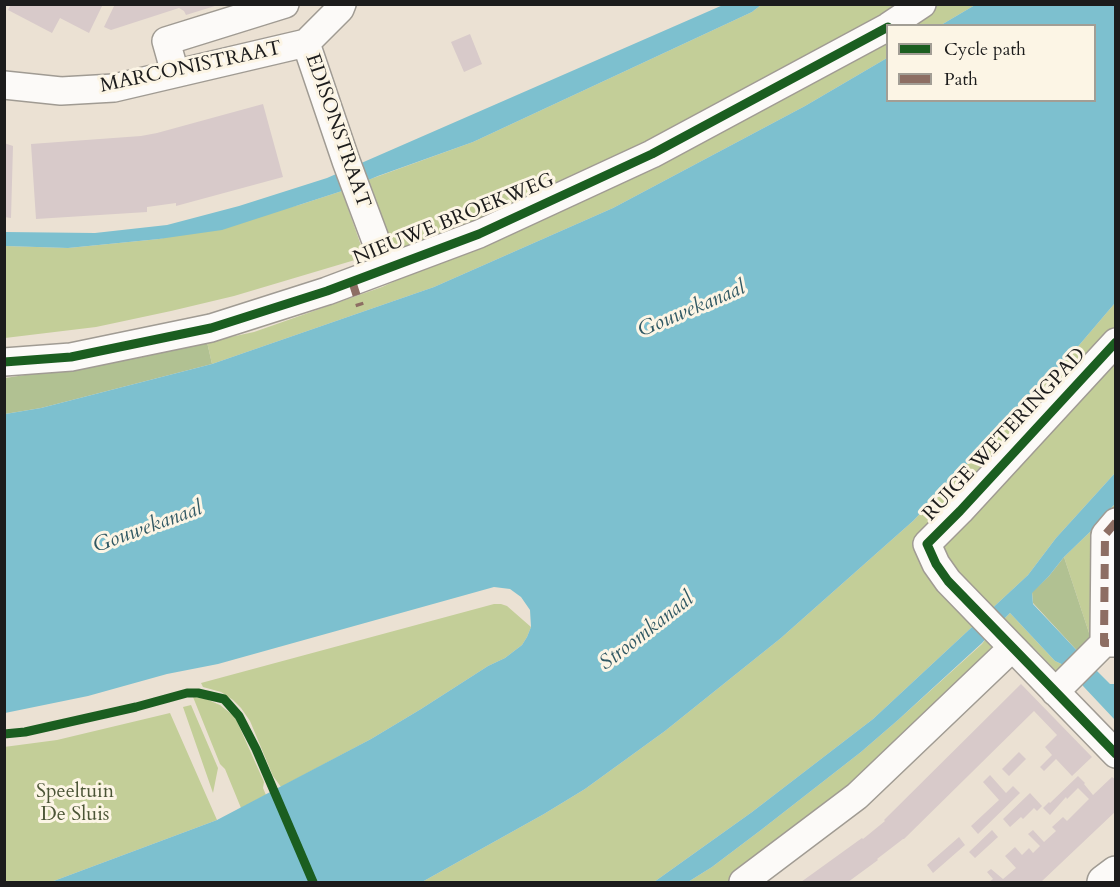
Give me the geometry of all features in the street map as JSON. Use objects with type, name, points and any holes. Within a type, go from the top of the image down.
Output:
[{"type":"main road","points":[[1104,882],[1116,873]]},
{"type":"street","points":[[175,73],[166,41],[285,4]]},
{"type":"street","name":"EDISONSTRAAT","points":[[342,4],[340,9],[306,43],[346,161],[386,268]]},
{"type":"street","name":"NIEUWE BROEKWEG","points":[[891,24],[922,4]]},
{"type":"street","name":"NIEUWE BROEKWEG","points":[[4,362],[71,357],[211,328],[327,291],[479,234],[652,154],[886,27]]},
{"type":"street","name":"MARCONISTRAAT","points":[[4,85],[61,91],[114,88],[306,43]]},
{"type":"street","name":"RUIGE WETERINGPAD","points":[[1116,342],[927,544],[936,564],[948,581],[1006,642],[1086,663],[1116,754]]},
{"type":"street","points":[[1086,663],[1105,535],[1116,522]]},
{"type":"street","points":[[743,882],[857,796],[1006,642]]},
{"type":"green space","points":[[761,5],[900,5],[866,26],[576,179],[409,251],[391,241],[385,234],[365,181],[473,142],[752,12]]},
{"type":"green space","points":[[927,5],[975,5],[943,24],[895,24]]},
{"type":"green space","points":[[886,29],[886,59],[805,106],[613,208],[434,287],[212,364],[207,342],[254,332],[382,287],[440,261]]},
{"type":"green space","points":[[342,191],[365,257],[234,296],[171,311],[96,327],[5,338],[5,246],[68,248],[159,239],[299,205]]},
{"type":"green space","points":[[1115,303],[1115,473],[1056,538],[1028,575],[873,719],[752,812],[654,882],[422,882],[585,789],[665,731],[781,638],[913,521],[1075,350]]},
{"type":"green space","points":[[207,342],[212,364],[41,408],[5,414],[5,378],[138,358]]},
{"type":"green space","points":[[1115,504],[1115,515],[1093,645],[1064,557]]},
{"type":"green space","points":[[1064,557],[1093,645],[1082,656],[1033,603],[1032,592]]},
{"type":"green space","points":[[494,604],[507,606],[531,627],[522,645],[505,658],[488,666],[371,739],[281,787],[273,776],[250,721],[241,708],[221,692],[203,687],[201,683]]},
{"type":"green space","points":[[1010,613],[1055,661],[1070,668],[1061,676],[1033,647],[1028,650],[998,625]]},
{"type":"green space","points":[[990,633],[996,639],[995,654],[980,659],[857,779],[733,882],[688,882],[712,867],[861,752],[982,644]]},
{"type":"green space","points":[[193,697],[220,705],[235,717],[264,782],[263,788],[266,795],[241,808],[225,769],[220,764]]},
{"type":"green space","points":[[191,705],[218,768],[213,793],[183,707]]},
{"type":"green space","name":"Speeltuin De Sluis","points":[[170,713],[217,820],[51,882],[5,882],[4,747],[57,740]]},
{"type":"water","points":[[723,5],[761,5],[752,12],[473,142],[342,191],[222,230],[68,248],[5,246],[5,232],[95,233],[167,225],[239,206],[327,178]]},
{"type":"water","points":[[975,5],[1115,5],[1115,303],[1075,350],[913,521],[781,638],[665,731],[585,789],[422,882],[51,882],[217,820],[371,739],[488,666],[505,658],[522,645],[531,627],[530,610],[521,597],[510,589],[494,587],[218,664],[167,674],[88,696],[5,713],[5,414],[41,408],[212,364],[434,287],[613,208],[805,106],[886,59],[886,102],[1096,102],[1096,24],[943,24]]},
{"type":"water","points":[[1115,473],[1115,504],[1032,593],[1033,604],[1082,656],[1070,668],[1055,661],[1010,613],[982,643],[898,720],[761,830],[688,882],[654,882],[752,812],[873,719],[1028,575],[1056,538]]},
{"type":"water","points":[[1090,664],[1110,684],[1115,684],[1115,720],[1083,686],[1079,676]]},
{"type":"building","points":[[11,4],[103,4],[89,33],[60,18],[52,33],[8,10]]},
{"type":"building","points":[[115,4],[218,5],[186,15],[179,8],[111,30],[104,27]]},
{"type":"building","points":[[470,34],[482,64],[464,72],[451,42]]},
{"type":"building","points":[[263,104],[283,177],[176,206],[176,203],[147,207],[147,212],[36,219],[31,144],[141,136]]},
{"type":"building","points":[[4,143],[13,146],[11,218],[4,217]]},
{"type":"building","points":[[1021,684],[1092,757],[1072,776],[1056,759],[1044,771],[1040,767],[1052,755],[1045,747],[1057,735],[1034,711],[904,839],[878,860],[848,882],[801,882],[885,821]]},
{"type":"building","points":[[1019,752],[1026,759],[1009,776],[1002,769]]},
{"type":"building","points":[[990,775],[1006,793],[1013,786],[1020,793],[978,834],[971,826],[999,800],[983,782]]},
{"type":"building","points":[[1078,776],[1093,795],[1112,777],[1116,780],[1116,811],[1041,882],[989,882],[993,879],[987,872],[991,869],[1003,879],[1016,868],[1005,856],[1015,847],[1022,855],[1029,848],[1033,853],[1040,846],[1028,834],[1033,830],[1044,842],[1056,831],[1052,827],[1063,817],[1067,821],[1089,799],[1078,788],[1067,799],[1066,797],[1050,815],[1043,808]]},
{"type":"building","points":[[1030,793],[1042,806],[1037,811],[1034,808],[1010,827],[1003,819]]},
{"type":"building","points":[[992,830],[998,837],[975,858],[969,852]]},
{"type":"building","points":[[959,837],[965,845],[933,873],[927,865]]},
{"type":"marked path","points":[[352,281],[360,306]]},
{"type":"marked path","points":[[1116,522],[1105,535],[1104,643],[1116,643]]},
{"type":"cycle path","points":[[4,362],[71,357],[211,328],[327,291],[479,234],[652,154],[886,28]]},
{"type":"cycle path","points":[[1116,342],[927,544],[936,564],[948,581],[1116,754]]},
{"type":"cycle path","points":[[4,734],[25,732],[187,693],[224,699],[239,716],[256,749],[313,882]]},
{"type":"water label","name":"Gouwekanaal","points":[[692,310]]},
{"type":"water label","name":"Gouwekanaal","points":[[148,528]]},
{"type":"water label","name":"Stroomkanaal","points":[[647,632]]}]
